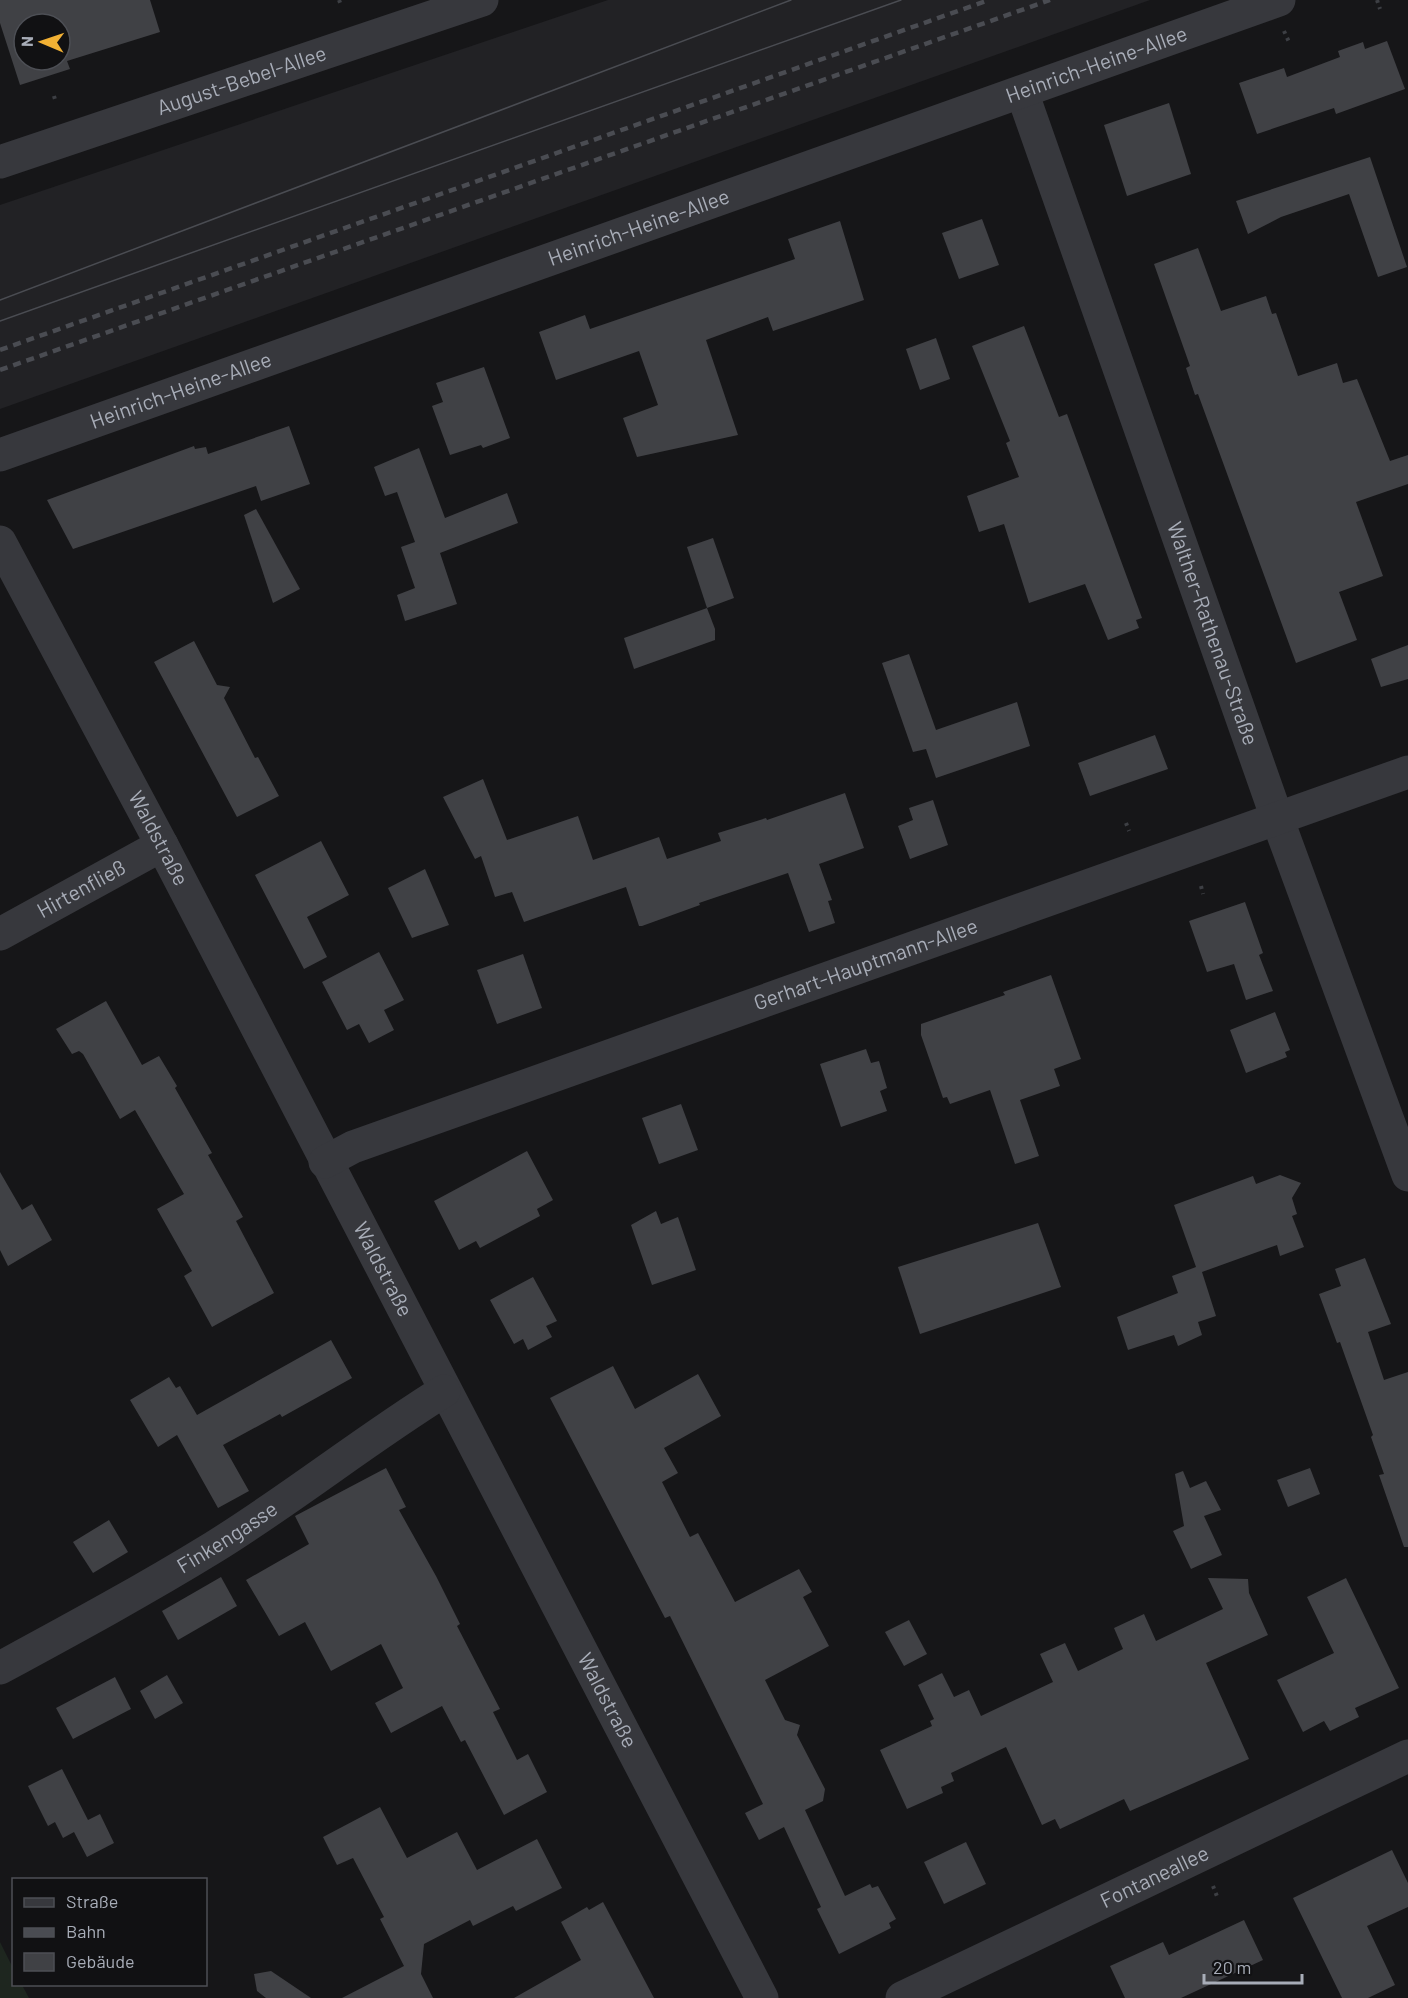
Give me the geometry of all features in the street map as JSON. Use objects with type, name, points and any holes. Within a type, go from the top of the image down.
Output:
[{"type":"street","name":"August-Bebel-Allee","points":[[0,162],[482,0]]},
{"type":"street","name":"Heinrich-Heine-Allee","points":[[0,455],[1022,92],[1281,15]]},
{"type":"street","name":"Walther-Rathenau-Straße","points":[[1022,92],[1277,818],[1408,1175]]},
{"type":"street","name":"Waldstraße","points":[[0,542],[162,845],[444,1391],[762,1998]]},
{"type":"street","name":"Gerhart-Hauptmann-Allee","points":[[326,1162],[353,1147],[1408,772]]},
{"type":"street","name":"Hirtenfließ","points":[[0,934],[162,845]]},
{"type":"street","name":"Finkengasse","points":[[0,1668],[96,1617],[217,1545],[392,1423],[444,1391]]},
{"type":"street","name":"Fontaneallee","points":[[902,1998],[1408,1756]]},
{"type":"path","points":[[339,0],[341,5]]},
{"type":"path","points":[[1377,0],[1380,9]]},
{"type":"path","points":[[1281,15],[1289,42]]},
{"type":"path","points":[[54,96],[56,103]]},
{"type":"path","points":[[1126,823],[1129,831]]},
{"type":"path","points":[[1201,886],[1203,894]]},
{"type":"shaded area","points":[[608,0],[1150,0],[0,409],[0,205]]},
{"type":"shaded area","points":[[0,1942],[12,1966],[12,1986],[23,1986],[29,1998],[0,1998]]},
{"type":"building","points":[[0,0],[150,0],[160,32],[72,59],[72,12],[12,12],[12,60],[0,23]]},
{"type":"building","points":[[1387,41],[1405,89],[1336,114],[1334,108],[1257,134],[1239,83],[1284,68],[1287,77],[1340,57],[1338,51],[1363,42],[1365,49]]},
{"type":"building","points":[[16,72],[61,72],[20,85]]},
{"type":"building","points":[[1169,103],[1191,174],[1127,196],[1104,125]]},
{"type":"building","points":[[1370,157],[1407,267],[1378,277],[1349,194],[1281,217],[1248,234],[1236,201]]},
{"type":"building","points":[[982,219],[999,265],[959,279],[942,233]]},
{"type":"building","points":[[840,221],[864,300],[773,331],[768,317],[706,340],[738,435],[637,457],[623,418],[658,405],[639,351],[556,380],[539,332],[585,315],[590,329],[795,259],[788,239]]},
{"type":"building","points":[[1198,248],[1221,311],[1266,296],[1272,314],[1276,313],[1298,376],[1337,363],[1343,383],[1357,379],[1390,461],[1408,455],[1408,484],[1356,502],[1383,576],[1339,592],[1357,640],[1296,663],[1198,394],[1195,395],[1186,368],[1190,366],[1154,264]]},
{"type":"building","points":[[1024,326],[1059,417],[1067,414],[1142,618],[1136,620],[1139,628],[1108,640],[1085,584],[1029,603],[1004,524],[979,532],[967,496],[1019,477],[1006,443],[1010,441],[972,346]]},
{"type":"building","points":[[936,338],[950,379],[920,390],[906,349]]},
{"type":"building","points":[[484,367],[510,438],[483,448],[481,445],[450,455],[432,406],[443,402],[436,383]]},
{"type":"building","points":[[289,426],[310,484],[261,501],[256,486],[73,549],[47,500],[194,446],[195,449],[206,447],[208,454]]},
{"type":"building","points":[[419,448],[445,518],[507,493],[518,523],[440,553],[457,604],[405,621],[397,595],[415,588],[401,547],[415,542],[397,492],[385,496],[374,467]]},
{"type":"building","points":[[256,509],[300,589],[273,603],[244,515]]},
{"type":"building","points":[[713,538],[734,598],[707,608],[687,547]]},
{"type":"building","points":[[707,608],[715,629],[715,640],[634,669],[624,638]]},
{"type":"building","points":[[194,641],[217,685],[230,687],[224,698],[255,758],[258,757],[279,796],[237,817],[154,662]]},
{"type":"building","points":[[1408,645],[1408,679],[1381,687],[1371,659]]},
{"type":"building","points":[[909,654],[936,730],[1017,702],[1030,746],[936,778],[926,749],[913,752],[882,663]]},
{"type":"building","points":[[1155,735],[1168,769],[1090,796],[1078,763]]},
{"type":"building","points":[[483,779],[507,840],[578,816],[593,860],[659,837],[667,859],[721,841],[718,833],[766,818],[767,820],[845,793],[864,848],[819,864],[832,900],[828,901],[835,923],[809,932],[788,873],[699,903],[700,905],[642,926],[639,926],[626,887],[524,922],[512,892],[495,897],[481,856],[475,859],[443,797]]},
{"type":"building","points":[[933,800],[948,845],[910,859],[898,826],[913,820],[909,808]]},
{"type":"building","points":[[321,841],[349,895],[307,917],[327,957],[304,969],[255,875]]},
{"type":"building","points":[[425,869],[449,925],[412,938],[388,888]]},
{"type":"building","points":[[1245,902],[1263,953],[1259,955],[1273,991],[1246,1000],[1234,964],[1207,972],[1189,921]]},
{"type":"building","points":[[379,952],[404,1000],[384,1010],[394,1030],[369,1043],[359,1024],[347,1030],[322,982]]},
{"type":"building","points":[[523,954],[542,1008],[497,1024],[477,970]]},
{"type":"building","points":[[1051,975],[1081,1059],[1054,1069],[1060,1086],[1020,1100],[1039,1156],[1015,1164],[990,1090],[950,1104],[947,1097],[943,1098],[921,1035],[921,1024],[1005,995],[1003,992]]},
{"type":"building","points":[[106,1001],[142,1065],[159,1056],[177,1086],[175,1088],[212,1153],[208,1155],[243,1217],[236,1221],[274,1293],[212,1327],[184,1276],[192,1271],[157,1209],[184,1194],[135,1110],[120,1119],[83,1054],[79,1051],[72,1054],[56,1029]]},
{"type":"building","points":[[1275,1012],[1290,1050],[1285,1052],[1287,1057],[1246,1073],[1230,1030]]},
{"type":"building","points":[[866,1049],[871,1063],[879,1061],[887,1088],[880,1091],[887,1111],[841,1127],[820,1064]]},
{"type":"building","points":[[681,1104],[698,1150],[659,1164],[642,1118]]},
{"type":"building","points":[[527,1151],[553,1200],[537,1209],[540,1216],[480,1248],[476,1241],[459,1250],[434,1201]]},
{"type":"building","points":[[0,1172],[22,1210],[32,1204],[52,1240],[8,1266],[0,1250]]},
{"type":"building","points":[[1280,1175],[1301,1183],[1292,1198],[1297,1214],[1292,1216],[1304,1247],[1280,1256],[1277,1245],[1202,1272],[1216,1316],[1198,1322],[1202,1335],[1178,1346],[1174,1335],[1128,1350],[1117,1317],[1178,1293],[1172,1276],[1196,1267],[1174,1205],[1253,1176],[1256,1184]]},
{"type":"building","points":[[656,1211],[661,1224],[678,1217],[696,1270],[652,1285],[631,1225]]},
{"type":"building","points":[[1038,1223],[1061,1287],[920,1334],[898,1267]]},
{"type":"building","points":[[1365,1258],[1391,1324],[1368,1332],[1384,1380],[1408,1372],[1408,1547],[1404,1547],[1379,1475],[1384,1474],[1371,1437],[1373,1435],[1340,1342],[1337,1343],[1319,1294],[1341,1286],[1335,1269]]},
{"type":"building","points":[[533,1277],[557,1321],[546,1326],[552,1337],[528,1350],[523,1339],[514,1344],[490,1300]]},
{"type":"building","points":[[331,1340],[352,1378],[282,1417],[280,1414],[223,1445],[249,1491],[218,1508],[177,1435],[158,1447],[130,1400],[169,1377],[176,1388],[180,1386],[197,1415]]},
{"type":"building","points":[[613,1366],[635,1409],[698,1374],[721,1416],[664,1448],[678,1473],[662,1482],[690,1537],[698,1533],[735,1602],[799,1569],[812,1592],[803,1597],[829,1646],[765,1680],[785,1720],[800,1725],[797,1735],[825,1789],[823,1801],[805,1810],[845,1896],[870,1884],[872,1888],[878,1886],[896,1919],[889,1923],[891,1928],[839,1954],[817,1909],[821,1907],[784,1827],[759,1840],[745,1813],[763,1804],[670,1616],[665,1618],[550,1398]]},
{"type":"building","points":[[386,1468],[406,1507],[399,1510],[436,1576],[460,1624],[457,1626],[500,1709],[493,1712],[517,1760],[528,1754],[547,1792],[504,1815],[465,1740],[461,1742],[442,1706],[391,1733],[375,1703],[403,1688],[381,1644],[331,1671],[305,1622],[279,1636],[246,1580],[309,1544],[295,1516]]},
{"type":"building","points":[[1310,1468],[1320,1494],[1288,1507],[1277,1480]]},
{"type":"building","points":[[1183,1471],[1190,1488],[1206,1481],[1221,1510],[1204,1516],[1222,1555],[1191,1569],[1173,1531],[1184,1526],[1175,1474]]},
{"type":"building","points":[[109,1520],[128,1552],[93,1573],[73,1542]]},
{"type":"building","points":[[221,1577],[237,1606],[178,1640],[162,1611]]},
{"type":"building","points":[[1208,1578],[1248,1579],[1249,1593],[1268,1635],[1206,1663],[1249,1759],[1130,1811],[1124,1799],[1060,1829],[1055,1819],[1042,1825],[1006,1747],[951,1773],[954,1781],[941,1787],[943,1793],[907,1809],[880,1750],[932,1726],[930,1721],[934,1719],[918,1685],[942,1673],[954,1697],[969,1690],[981,1716],[1053,1682],[1040,1654],[1065,1643],[1078,1671],[1123,1649],[1114,1628],[1144,1614],[1156,1641],[1223,1609]]},
{"type":"building","points":[[1346,1578],[1399,1688],[1355,1708],[1359,1717],[1330,1731],[1324,1721],[1303,1732],[1277,1680],[1334,1653],[1307,1597]]},
{"type":"building","points":[[909,1620],[927,1654],[904,1666],[885,1632]]},
{"type":"building","points":[[167,1675],[183,1703],[155,1719],[140,1691]]},
{"type":"building","points":[[115,1677],[131,1709],[73,1739],[56,1708]]},
{"type":"building","points":[[62,1769],[88,1820],[100,1814],[114,1843],[87,1857],[74,1832],[63,1838],[55,1822],[48,1826],[28,1786]]},
{"type":"building","points":[[380,1807],[407,1858],[457,1832],[477,1870],[537,1839],[562,1888],[516,1911],[513,1906],[473,1926],[470,1920],[424,1944],[421,1974],[433,1998],[342,1998],[404,1966],[380,1919],[384,1917],[353,1858],[337,1865],[323,1837]]},
{"type":"building","points":[[966,1842],[986,1884],[944,1904],[924,1862]]},
{"type":"building","points":[[1392,1850],[1408,1883],[1408,1907],[1367,1926],[1395,1985],[1368,1998],[1342,1998],[1293,1898]]},
{"type":"building","points":[[603,1902],[654,1998],[514,1998],[581,1960],[561,1922],[587,1907],[589,1910]]},
{"type":"building","points":[[1244,1920],[1263,1960],[1181,1998],[1125,1998],[1110,1966],[1163,1942],[1169,1955]]},
{"type":"building","points":[[271,1971],[311,1998],[266,1998],[257,1991],[254,1974]]},
{"type":"tram line","points":[[0,300],[791,0]]},
{"type":"tram line","points":[[0,321],[901,0]]},
{"type":"railway","points":[[0,350],[989,0]]},
{"type":"railway","points":[[0,370],[1050,0]]}]
